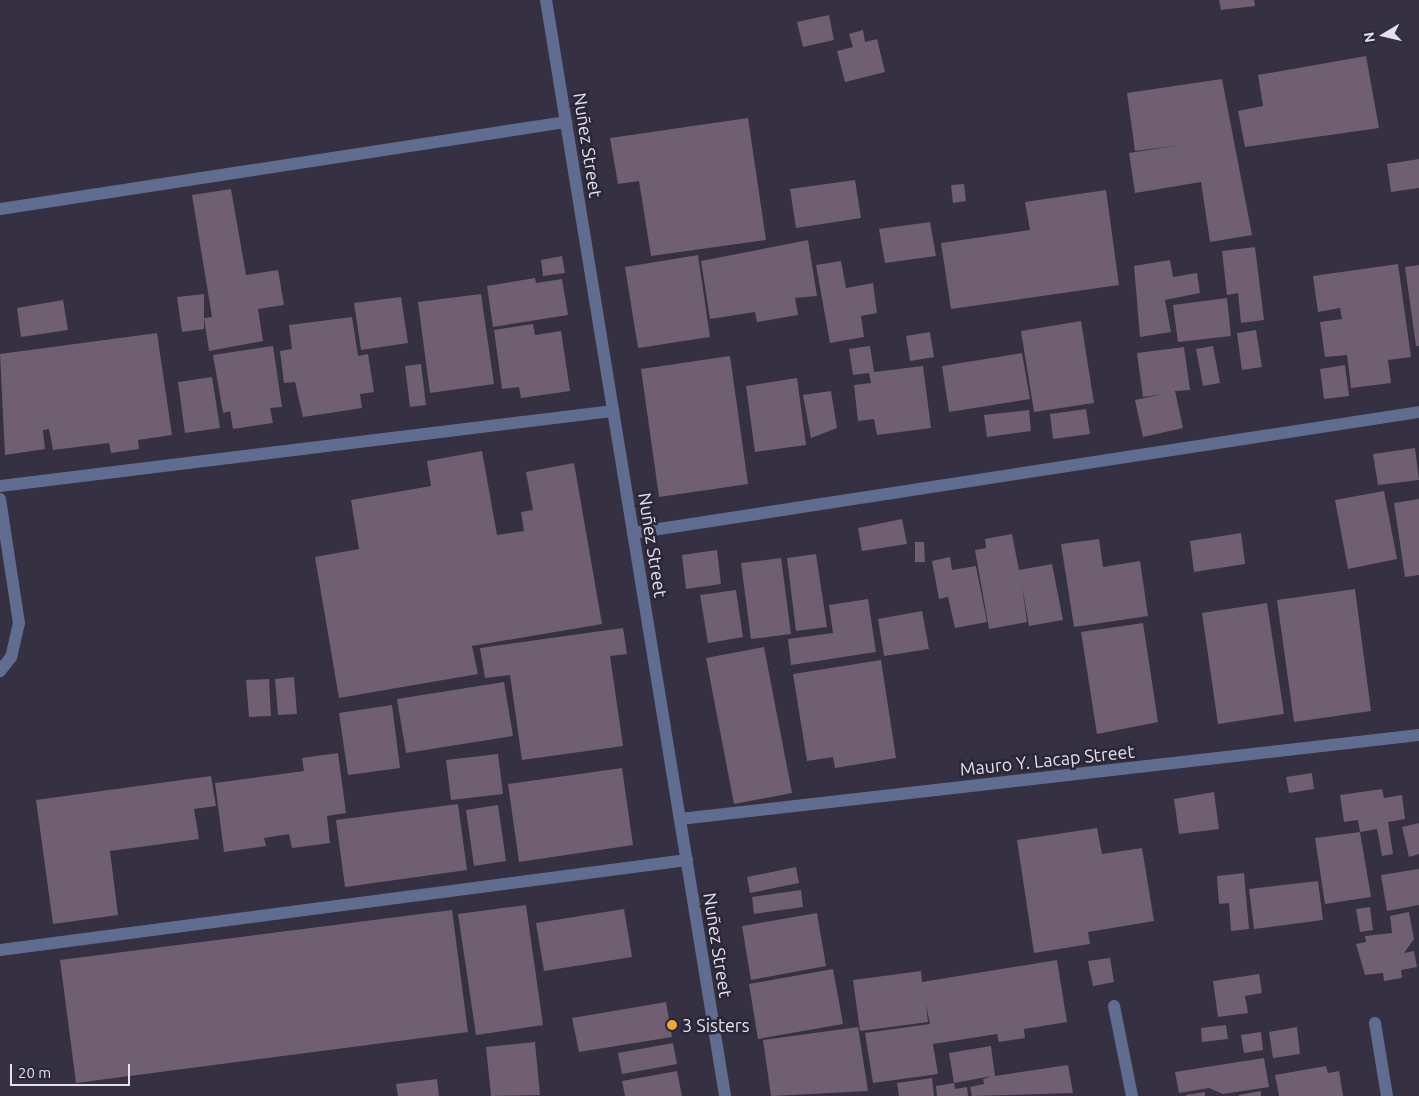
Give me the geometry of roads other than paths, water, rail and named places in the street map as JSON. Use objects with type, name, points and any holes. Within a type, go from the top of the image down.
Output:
[{"type":"street","name":"Nuñez Street","points":[[546,0],[725,1096]]},
{"type":"street","points":[[0,209],[566,122]]},
{"type":"street","points":[[0,486],[613,411]]},
{"type":"street","points":[[633,533],[1419,412]]},
{"type":"street","points":[[0,498],[19,623],[11,657],[0,671]]},
{"type":"street","name":"Mauro Y. Lacap Street","points":[[680,819],[1419,735]]},
{"type":"street","points":[[0,950],[687,860]]},
{"type":"street","points":[[1114,1006],[1132,1096]]},
{"type":"street","points":[[1375,1023],[1387,1096]]},
{"type":"place","name":"3 Sisters","points":[[672,1025]]}]
